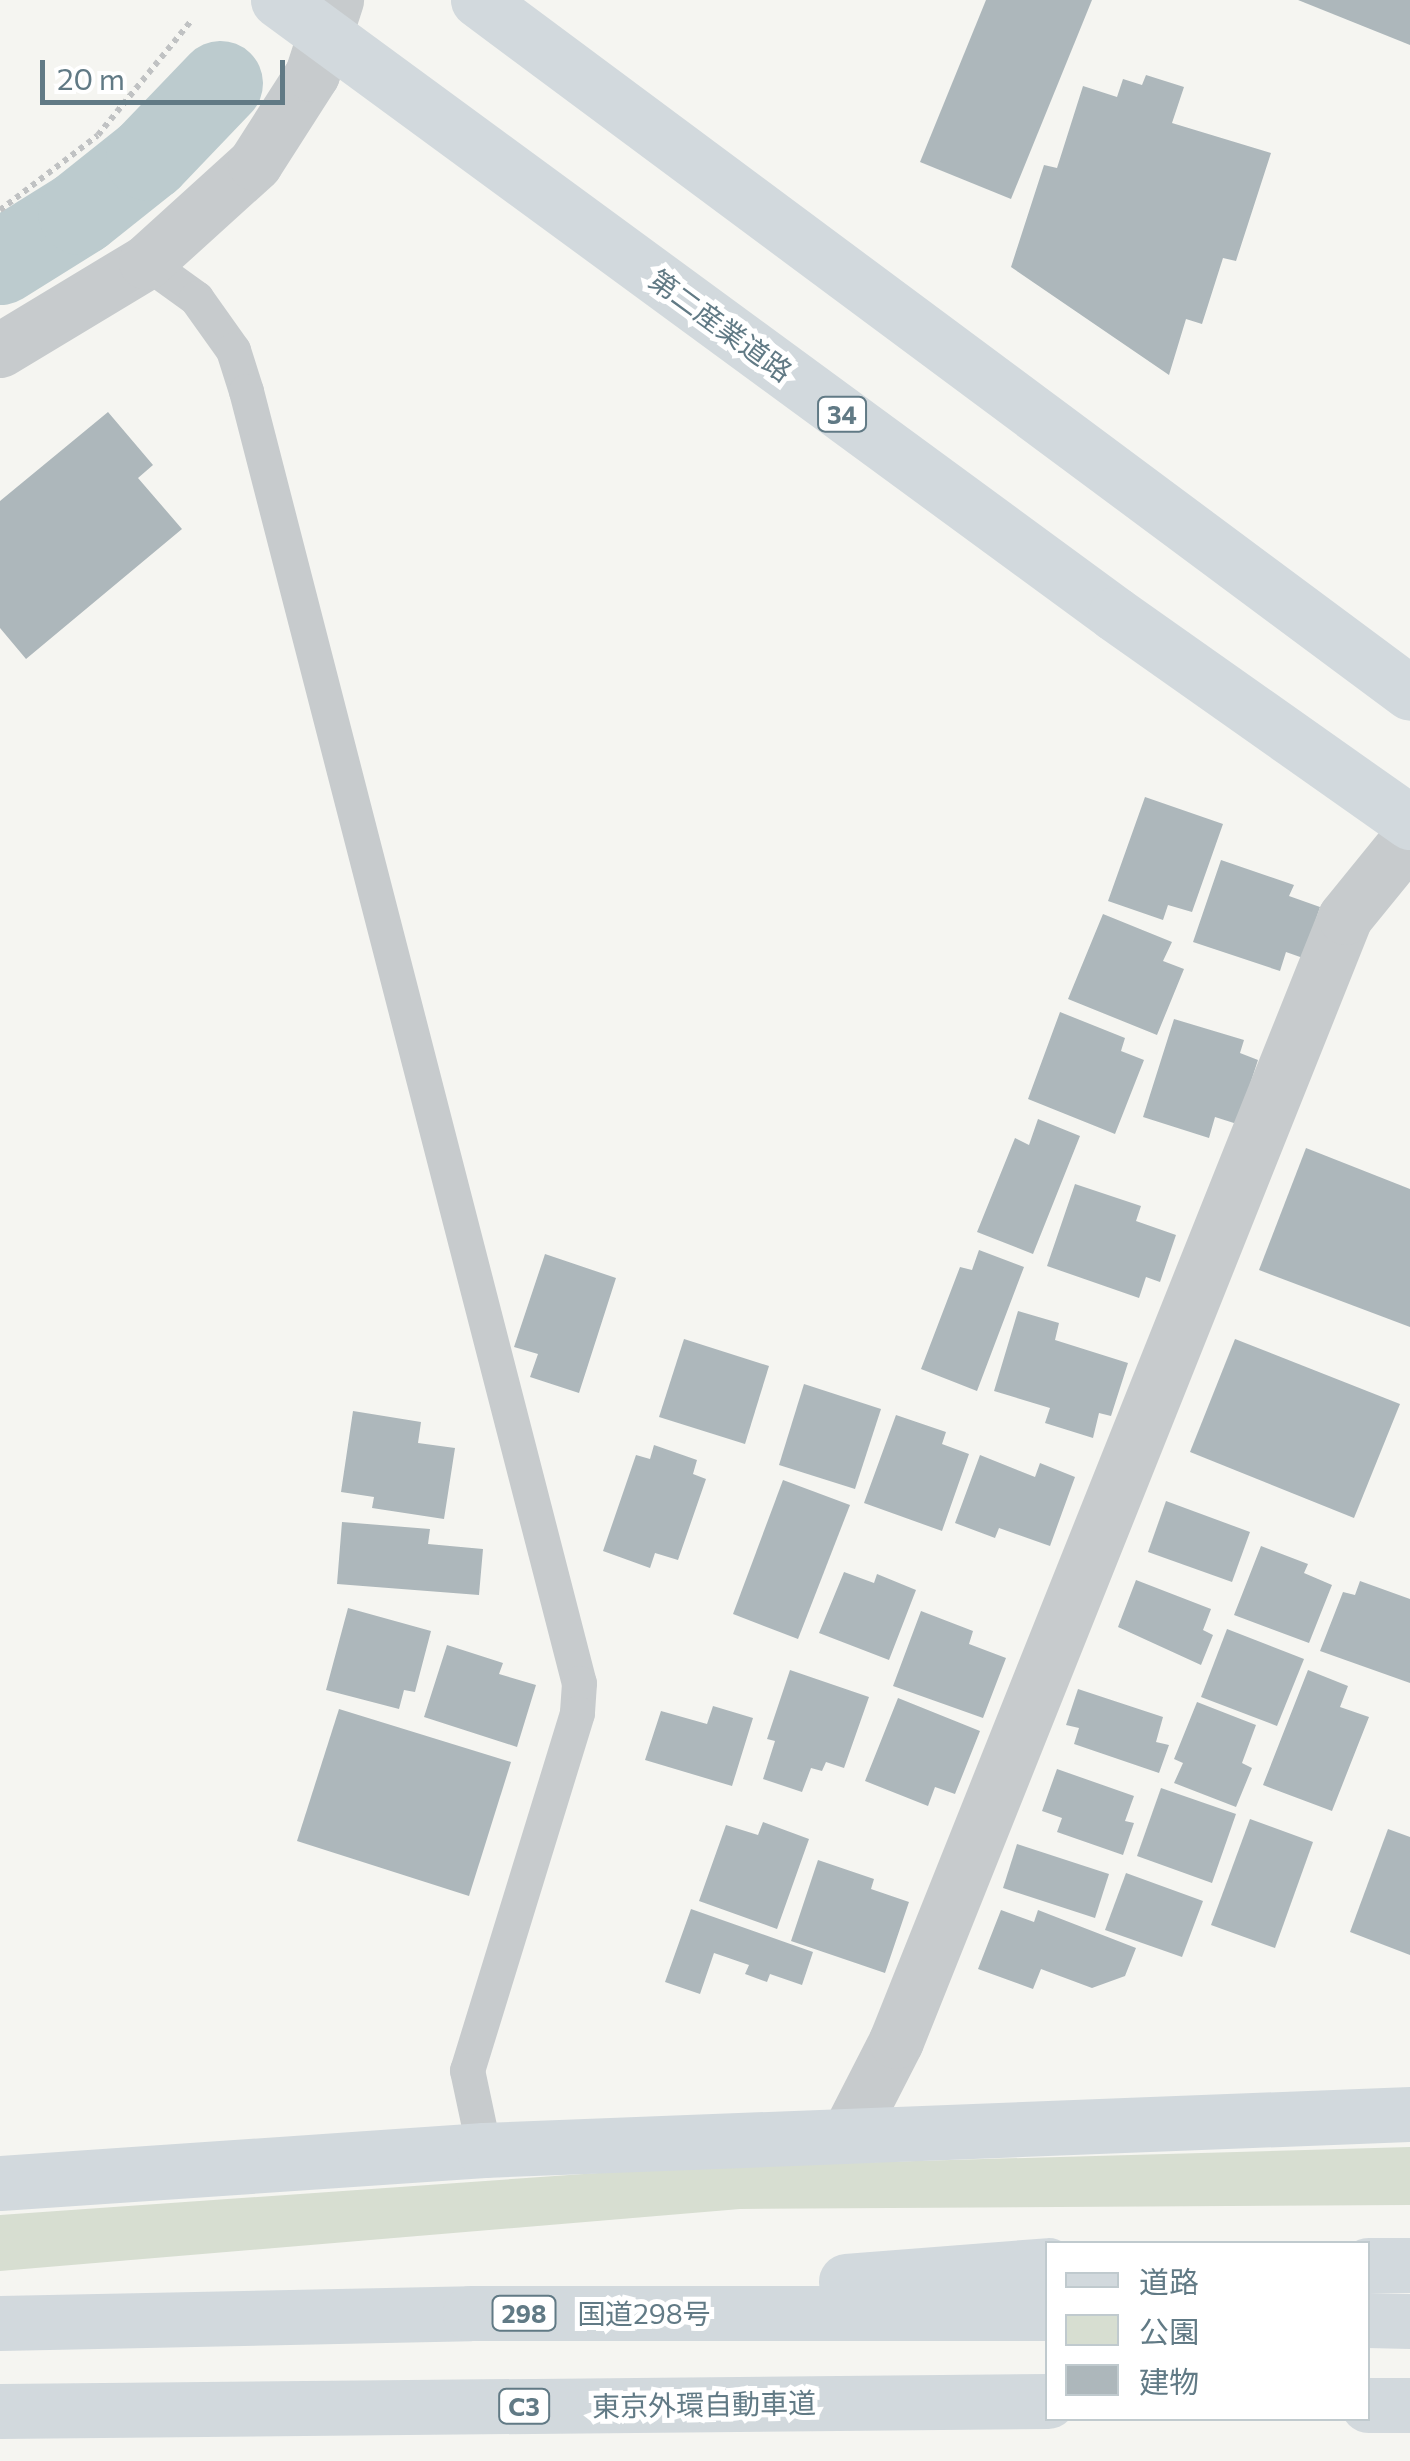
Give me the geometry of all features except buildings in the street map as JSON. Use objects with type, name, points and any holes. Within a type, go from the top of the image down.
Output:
[{"type":"main road","name":"第二産業道路","points":[[278,0],[332,18],[1115,614],[1410,822]]},
{"type":"main road","points":[[478,0],[1409,691]]},
{"type":"main road","points":[[0,2184],[484,2150],[1410,2114]]},
{"type":"main road","name":"298","points":[[470,2312],[1045,2265]]},
{"type":"main road","points":[[1370,2265],[1410,2265]]},
{"type":"main road","name":"国道298号","points":[[0,2323],[470,2312],[1045,2313]]},
{"type":"main road","points":[[1370,2320],[1410,2321]]},
{"type":"main road","name":"東京外環自動車道","points":[[0,2411],[1045,2401]]},
{"type":"main road","points":[[1370,2404],[1410,2405]]},
{"type":"street","points":[[0,350],[146,262],[255,163],[296,104],[332,18]]},
{"type":"street","points":[[849,2133],[896,2041],[1345,917],[1410,837]]},
{"type":"lane","points":[[146,262],[196,298],[234,350],[579,1683],[576,1713],[467,2070],[484,2150]]},
{"type":"path","points":[[0,210],[98,135],[190,22]]},
{"type":"green space","points":[[1410,2147],[1410,2205],[740,2209],[0,2271],[0,2215],[670,2168]]},
{"type":"waterway","points":[[0,262],[80,212],[148,158],[220,83]]}]
